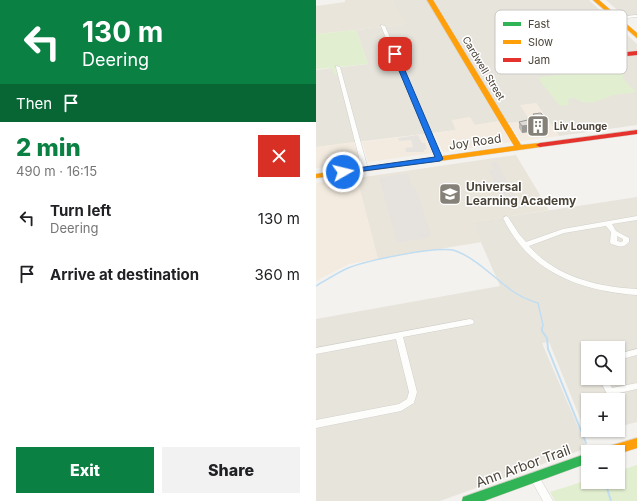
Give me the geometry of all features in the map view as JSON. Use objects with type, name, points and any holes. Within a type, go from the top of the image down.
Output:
[{"type":"street","name":"Cardwell Street","points":[[430,0],[519,148]]},
{"type":"street","points":[[596,0],[608,10]]},
{"type":"street","points":[[627,18],[637,16]]},
{"type":"street","points":[[383,26],[440,159]]},
{"type":"street","points":[[627,27],[637,36]]},
{"type":"street","points":[[627,54],[637,53]]},
{"type":"street","points":[[338,67],[365,169]]},
{"type":"street","name":"Joy Road","points":[[316,176],[637,132]]},
{"type":"street","points":[[506,218],[513,231],[524,245],[550,266],[574,280],[609,290],[637,292]]},
{"type":"street","points":[[524,245],[563,231],[637,218]]},
{"type":"street","points":[[607,223],[614,232]]},
{"type":"street","points":[[316,351],[470,322]]},
{"type":"street","points":[[316,424],[401,407],[411,401],[413,392],[399,336]]},
{"type":"street","points":[[625,355],[637,352]]},
{"type":"street","points":[[606,385],[610,392],[637,386]]},
{"type":"street","points":[[625,447],[637,443]]},
{"type":"street","name":"Ann Arbor Trail","points":[[468,501],[581,460]]},
{"type":"street","points":[[534,476],[548,501]]},
{"type":"shaded area","points":[[345,0],[392,0],[405,25],[316,34],[316,6],[345,2]]},
{"type":"shaded area","points":[[392,0],[589,0],[600,10],[495,10],[495,74],[627,74],[627,35],[637,44],[637,125],[559,136],[536,103],[530,121],[509,123],[500,121],[475,125],[452,120],[456,130],[316,147],[316,70],[368,64],[356,30],[404,25]]},
{"type":"shaded area","points":[[606,0],[637,0],[637,14],[627,16],[627,10],[617,10]]},
{"type":"shaded area","points":[[536,103],[559,136],[521,141],[509,123],[530,121],[520,105]]},
{"type":"shaded area","points":[[470,117],[475,125],[500,121],[511,142],[443,152],[434,133],[456,130],[452,120]]},
{"type":"shaded area","points":[[424,134],[432,153],[368,162],[362,142]]},
{"type":"shaded area","points":[[418,135],[422,143],[425,143],[427,149],[424,150],[424,152],[406,152],[405,148],[413,147],[411,140],[399,141],[398,138]]},
{"type":"shaded area","points":[[354,142],[360,163],[316,168],[316,147]]},
{"type":"shaded area","name":"Universal Learning Academy","points":[[516,155],[549,210],[473,222],[482,242],[378,259],[357,178]]},
{"type":"shaded area","points":[[491,162],[497,162],[519,203],[524,202],[527,207],[515,209],[511,201],[504,202],[497,188],[501,187],[497,186],[488,170],[494,169]]},
{"type":"shaded area","points":[[408,173],[412,186],[416,189],[431,233],[428,238],[397,243],[379,178]]},
{"type":"shaded area","points":[[357,178],[378,259],[349,264],[316,281],[316,183]]},
{"type":"shaded area","points":[[637,197],[637,422],[625,425],[625,393],[581,393],[581,420],[549,342],[542,343],[586,445],[581,445],[581,450],[440,501],[316,501],[316,319],[500,286],[472,222]]},
{"type":"green space","points":[[356,30],[368,64],[338,67],[339,74],[334,75],[332,68],[316,69],[316,34]]},
{"type":"green space","points":[[566,74],[623,74],[622,78],[635,91],[633,93],[614,95],[589,103],[575,98],[568,99],[569,105],[560,106],[540,81],[539,77]]},
{"type":"green space","points":[[637,465],[637,501],[555,501],[550,492],[581,482],[581,489],[625,489],[625,469]]},
{"type":"building","points":[[541,113],[548,123],[522,126],[519,122],[536,118],[533,114]]},
{"type":"waterway","points":[[316,286],[336,274],[357,265],[419,252],[434,250],[456,251],[478,263],[514,292],[524,298],[538,303],[543,325],[542,329]]},
{"type":"waterway","points":[[542,329],[547,338],[548,349],[586,443]]},
{"type":"waterway","points":[[607,489],[611,501]]},
{"type":"traffic: fast","points":[[468,501],[581,461]]},
{"type":"traffic: slow","points":[[430,0],[519,148]]},
{"type":"traffic: slow","points":[[596,0],[607,10]]},
{"type":"traffic: slow","points":[[627,27],[637,36]]},
{"type":"traffic: slow","points":[[316,176],[540,145]]},
{"type":"traffic: slow","points":[[625,447],[637,443]]},
{"type":"traffic: jam","points":[[627,54],[637,53]]},
{"type":"traffic: jam","points":[[540,145],[637,132]]},
{"type":"place","name":"Liv Lounge","points":[[538,126]]},
{"type":"place","name":"Universal Learning Academy","points":[[450,194]]},
{"type":"route","points":[[343,172],[440,159],[395,54]]}]
